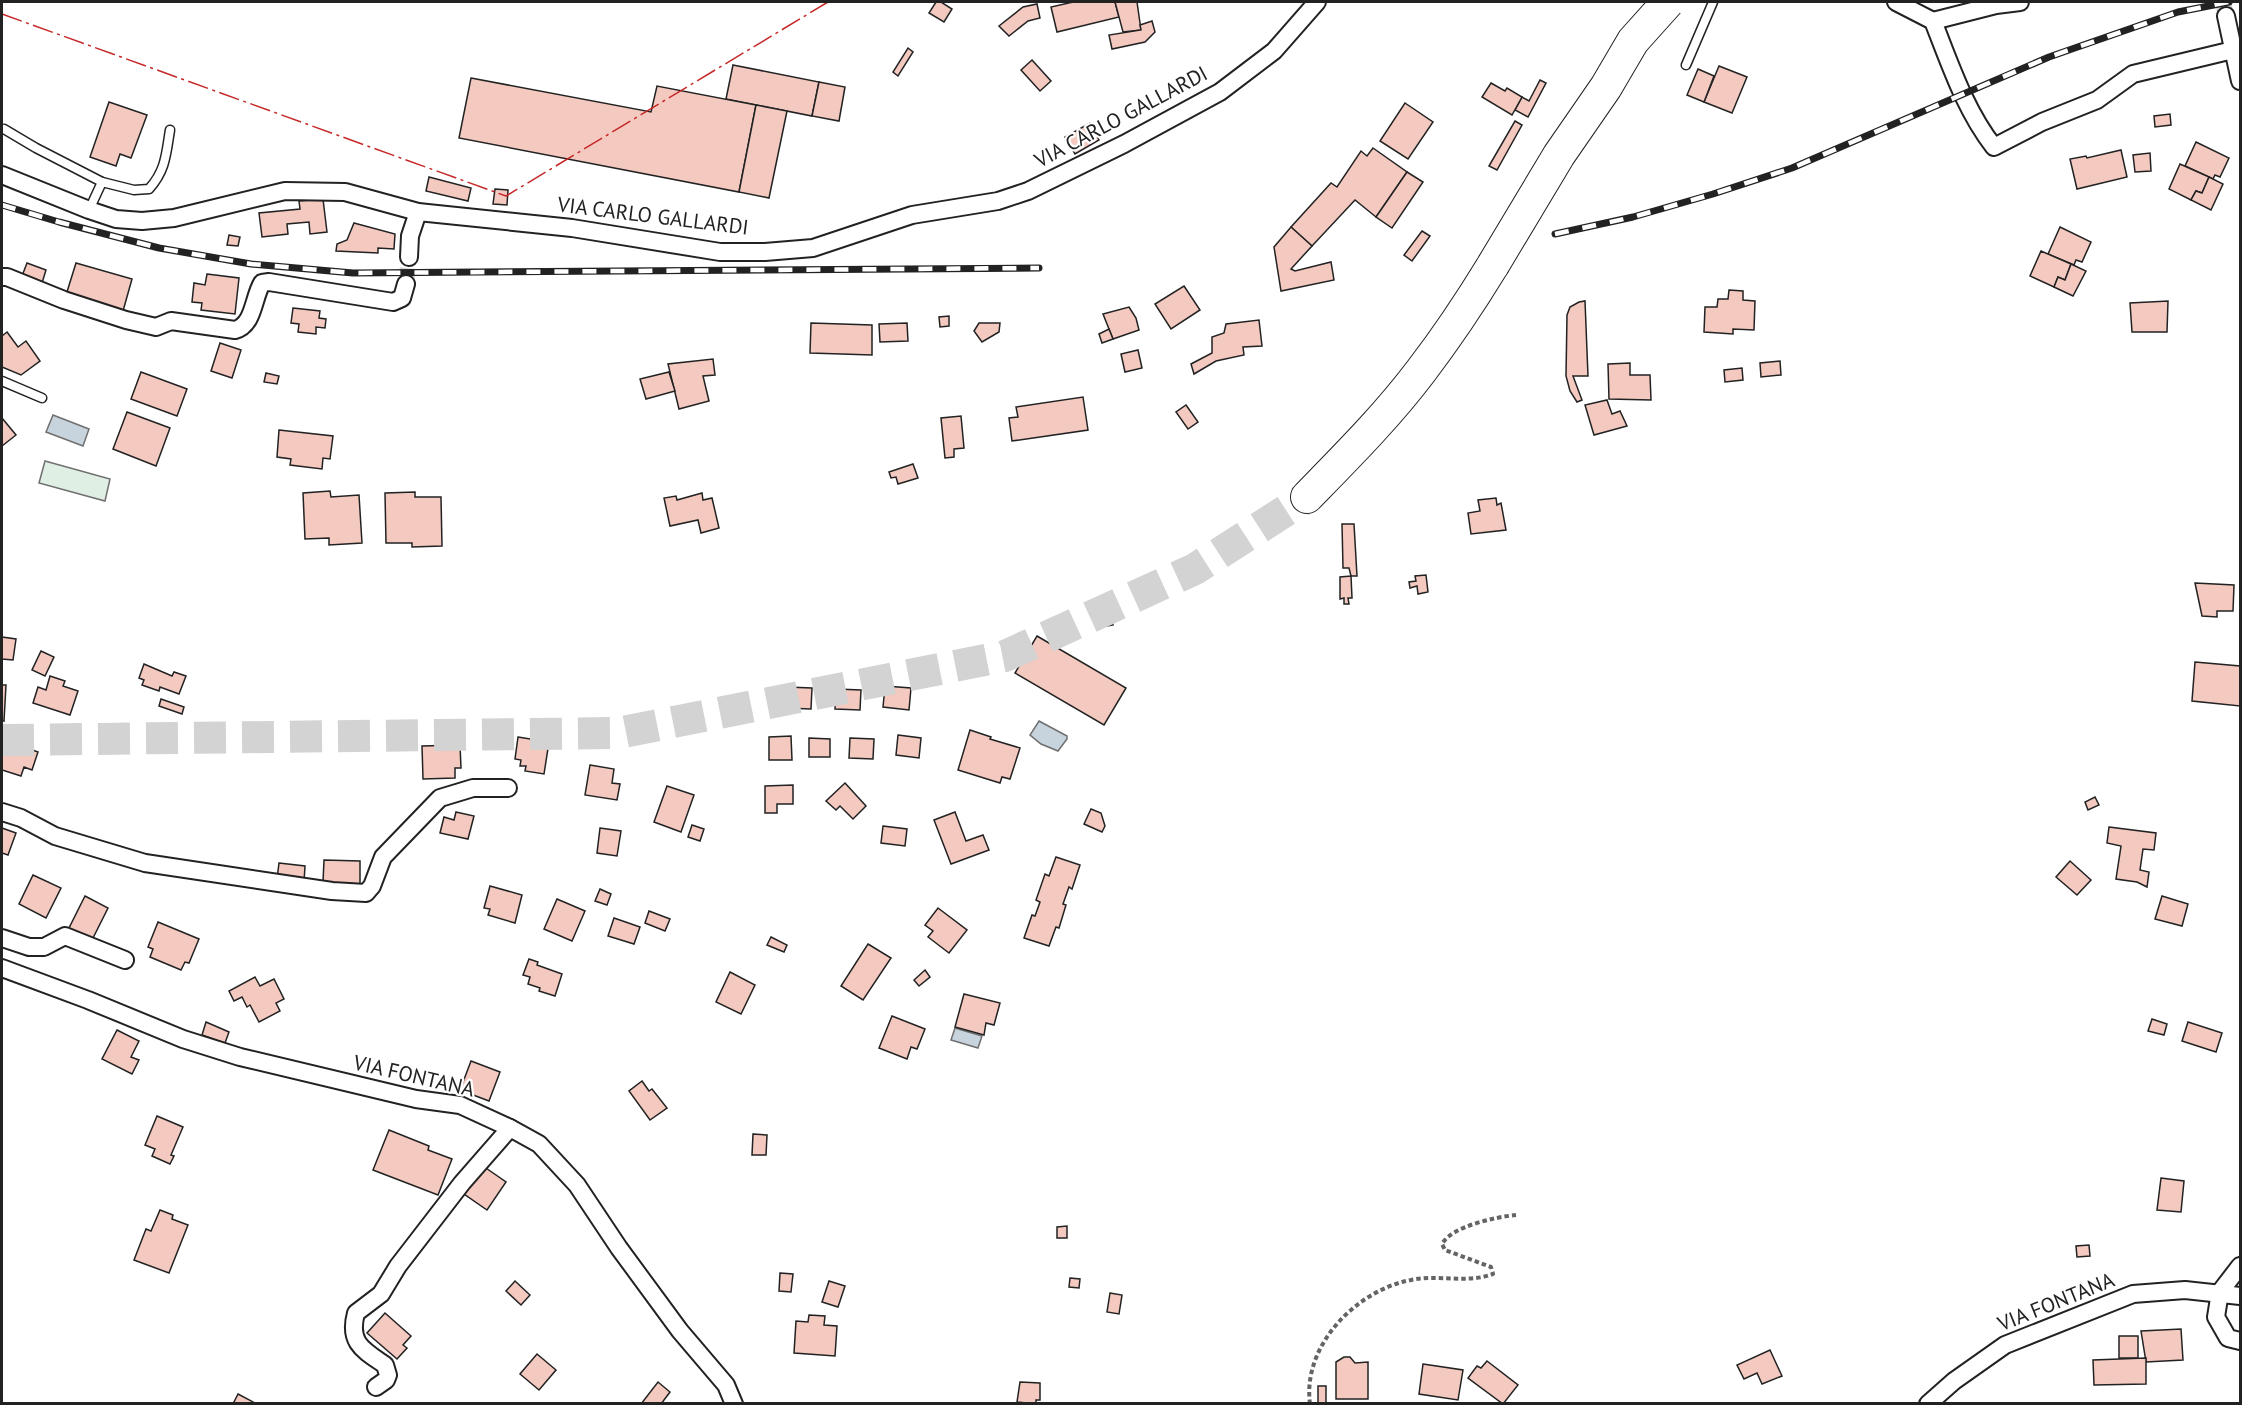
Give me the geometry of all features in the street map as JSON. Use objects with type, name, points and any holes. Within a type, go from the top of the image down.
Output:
[{"type":"highway","points":[[1308,497],[1371,431],[1421,372],[1474,296],[1559,154],[1606,87],[1633,41],[1668,2]]},
{"type":"street","name":"VIA CARLO GALLARDI","points":[[2,174],[116,219],[142,221],[174,218],[285,191],[345,192],[418,212],[572,228],[720,252],[813,249],[912,215],[998,201],[1028,192],[1220,92],[1274,51],[1317,2]]},
{"type":"street","points":[[1896,2],[1933,21],[1995,5],[2020,2]]},
{"type":"street","points":[[2226,16],[2241,81]]},
{"type":"street","points":[[1933,21],[1970,111],[1981,131],[1994,147],[2042,122],[2097,100],[2133,74],[2233,50]]},
{"type":"street","points":[[408,257],[410,236],[418,212]]},
{"type":"street","points":[[2,277],[64,300],[156,327],[171,321],[236,330],[243,328],[248,321],[262,283],[269,282],[393,302],[402,298],[406,284]]},
{"type":"street","points":[[2,812],[21,818],[55,836],[145,863],[332,891],[366,893],[372,886],[383,857],[440,798],[473,788],[508,788]]},
{"type":"street","points":[[2,938],[29,947],[44,947],[64,936],[125,960]]},
{"type":"street","name":"VIA FONTANA","points":[[2,968],[183,1039],[240,1057],[416,1099],[460,1105],[538,1143],[577,1185],[619,1248],[680,1331],[726,1385],[734,1404]]},
{"type":"street","points":[[376,1387],[386,1380],[388,1370],[385,1365],[357,1343],[354,1334],[356,1313],[381,1294],[398,1266],[462,1183],[510,1128]]},
{"type":"street","points":[[2241,1266],[2220,1292],[2216,1317],[2228,1338],[2241,1341]]},
{"type":"street","name":"VIA FONTANA","points":[[1928,1404],[1954,1381],[2005,1345],[2133,1294],[2185,1290],[2241,1296]]},
{"type":"lane","points":[[1686,64],[1713,2]]},
{"type":"lane","points":[[4,129],[102,182],[134,190],[149,189],[160,176],[165,162],[170,130]]},
{"type":"lane","points":[[89,210],[102,182]]},
{"type":"lane","points":[[2,381],[42,398]]},
{"type":"path","points":[[1310,1404],[1308,1390],[1315,1358],[1332,1330],[1356,1306],[1381,1288],[1411,1280],[1440,1277],[1482,1279],[1493,1274],[1491,1267],[1445,1250],[1442,1244],[1446,1237],[1472,1225],[1516,1215]]},
{"type":"green space","points":[[45,461],[110,479],[105,501],[39,483]]},
{"type":"shaded area","points":[[53,415],[89,429],[83,446],[46,432]]},
{"type":"shaded area","points":[[1039,721],[1067,736],[1058,751],[1041,744],[1030,735]]},
{"type":"shaded area","points":[[955,1028],[982,1036],[978,1048],[951,1040]]},
{"type":"building","points":[[936,2],[941,2],[952,9],[944,22],[929,13]]},
{"type":"building","points":[[1073,2],[1115,2],[1119,17],[1057,32],[1051,7]]},
{"type":"building","points":[[1115,2],[1137,2],[1141,30],[1123,32]]},
{"type":"building","points":[[1037,4],[1040,18],[1028,21],[1009,36],[999,26],[1023,7]]},
{"type":"building","points":[[1152,21],[1155,32],[1145,42],[1112,49],[1109,35],[1141,30],[1140,25]]},
{"type":"building","points":[[908,48],[913,52],[898,76],[893,72]]},
{"type":"building","points":[[1032,60],[1051,81],[1040,91],[1021,70]]},
{"type":"building","points":[[733,65],[819,82],[812,116],[726,99]]},
{"type":"building","points":[[1719,66],[1747,77],[1732,113],[1704,102]]},
{"type":"building","points":[[1698,69],[1714,76],[1704,102],[1687,95]]},
{"type":"building","points":[[471,78],[651,112],[657,86],[756,105],[739,192],[459,138]]},
{"type":"building","points":[[1540,80],[1546,83],[1528,117],[1515,110],[1522,97],[1529,101]]},
{"type":"building","points":[[819,82],[845,87],[839,121],[812,116]]},
{"type":"building","points":[[1491,83],[1505,91],[1507,88],[1522,97],[1512,115],[1482,97]]},
{"type":"building","points":[[109,102],[147,115],[131,158],[120,154],[116,166],[90,157]]},
{"type":"building","points":[[1405,103],[1433,122],[1408,159],[1380,141]]},
{"type":"building","points":[[756,105],[787,111],[769,198],[739,192]]},
{"type":"building","points":[[2170,114],[2171,125],[2155,127],[2154,116]]},
{"type":"building","points":[[1515,121],[1522,125],[1497,170],[1489,166]]},
{"type":"building","points":[[1090,123],[1099,140],[1075,154],[1065,137]]},
{"type":"building","points":[[2196,142],[2229,158],[2220,177],[2215,175],[2213,179],[2185,166]]},
{"type":"building","points":[[1373,148],[1407,172],[1376,217],[1355,200],[1312,246],[1291,227],[1331,183],[1337,187],[1361,151],[1367,156]]},
{"type":"building","points":[[2121,150],[2127,177],[2077,189],[2070,159],[2086,156],[2087,158]]},
{"type":"building","points":[[2150,153],[2151,171],[2135,172],[2133,155]]},
{"type":"building","points":[[2180,164],[2209,177],[2202,193],[2196,191],[2191,200],[2169,189]]},
{"type":"building","points":[[1407,172],[1423,182],[1392,228],[1376,217]]},
{"type":"building","points":[[429,177],[471,188],[468,201],[426,191]]},
{"type":"building","points":[[2209,177],[2223,184],[2211,210],[2191,200],[2196,191],[2202,193]]},
{"type":"building","points":[[495,189],[508,190],[507,205],[493,204]]},
{"type":"building","points":[[323,199],[327,232],[310,234],[309,222],[287,224],[288,234],[262,237],[259,213],[300,209],[299,201]]},
{"type":"building","points":[[354,223],[395,234],[394,249],[378,248],[378,253],[336,251],[337,244],[347,240]]},
{"type":"building","points":[[1291,227],[1312,246],[1291,269],[1295,271],[1331,262],[1334,280],[1281,291],[1274,247]]},
{"type":"building","points":[[2060,227],[2091,242],[2082,262],[2076,260],[2074,265],[2048,254]]},
{"type":"building","points":[[1422,231],[1430,236],[1412,261],[1404,255]]},
{"type":"building","points":[[229,235],[240,237],[238,246],[227,245]]},
{"type":"building","points":[[2041,251],[2071,264],[2065,280],[2058,277],[2054,287],[2030,276]]},
{"type":"building","points":[[27,263],[46,270],[42,283],[22,276]]},
{"type":"building","points":[[76,263],[132,279],[123,311],[66,295]]},
{"type":"building","points":[[2071,264],[2086,271],[2073,296],[2054,287],[2058,277],[2065,280]]},
{"type":"building","points":[[207,274],[239,278],[235,314],[201,310],[202,303],[192,302],[194,283],[205,285]]},
{"type":"building","points":[[1184,286],[1200,310],[1171,329],[1155,304]]},
{"type":"building","points":[[1729,290],[1743,291],[1743,300],[1755,301],[1754,330],[1733,329],[1733,334],[1704,332],[1705,307],[1717,307],[1718,299],[1728,299]]},
{"type":"building","points":[[1585,301],[1588,376],[1573,376],[1582,400],[1577,402],[1570,391],[1566,376],[1567,315],[1570,307]]},
{"type":"building","points":[[2168,301],[2167,332],[2132,332],[2130,303]]},
{"type":"building","points":[[1129,307],[1136,318],[1139,330],[1113,339],[1103,314]]},
{"type":"building","points":[[293,308],[320,311],[319,318],[326,319],[325,328],[316,327],[316,334],[298,332],[299,324],[291,323]]},
{"type":"building","points":[[949,316],[949,326],[940,327],[939,317]]},
{"type":"building","points":[[1259,320],[1262,346],[1243,347],[1244,355],[1216,361],[1194,374],[1191,364],[1212,353],[1212,337],[1224,333],[1226,324]]},
{"type":"building","points":[[811,323],[872,325],[872,355],[810,353]]},
{"type":"building","points":[[907,323],[908,341],[880,342],[879,324]]},
{"type":"building","points":[[979,323],[1000,323],[999,332],[982,342],[974,331]]},
{"type":"building","points":[[1109,329],[1113,339],[1102,343],[1099,334]]},
{"type":"building","points":[[7,332],[18,347],[26,341],[40,361],[21,375],[2,367],[2,336]]},
{"type":"building","points":[[220,343],[241,350],[232,378],[211,371]]},
{"type":"building","points":[[1138,350],[1142,368],[1125,372],[1121,354]]},
{"type":"building","points":[[713,359],[715,375],[703,376],[709,401],[679,409],[668,364]]},
{"type":"building","points":[[1780,361],[1781,375],[1761,377],[1760,363]]},
{"type":"building","points":[[1630,363],[1630,375],[1650,375],[1651,400],[1609,399],[1608,364]]},
{"type":"building","points":[[1742,368],[1743,380],[1725,382],[1724,370]]},
{"type":"building","points":[[141,372],[187,389],[177,416],[131,399]]},
{"type":"building","points":[[669,372],[675,391],[646,399],[640,379]]},
{"type":"building","points":[[266,373],[279,376],[277,384],[264,382]]},
{"type":"building","points":[[1083,397],[1088,430],[1012,441],[1009,418],[1018,417],[1016,407]]},
{"type":"building","points":[[1607,400],[1612,414],[1620,411],[1627,426],[1594,435],[1585,405]]},
{"type":"building","points":[[1186,405],[1198,422],[1188,429],[1176,412]]},
{"type":"building","points":[[127,412],[170,428],[156,466],[113,449]]},
{"type":"building","points":[[961,416],[964,448],[954,449],[954,457],[945,458],[941,418]]},
{"type":"building","points":[[2,418],[16,435],[2,446]]},
{"type":"building","points":[[279,430],[333,436],[330,459],[323,458],[322,469],[290,465],[291,459],[277,457]]},
{"type":"building","points":[[913,464],[918,478],[898,484],[896,477],[891,478],[889,472]]},
{"type":"building","points":[[330,491],[331,497],[359,495],[362,543],[329,545],[329,538],[305,539],[303,493]]},
{"type":"building","points":[[415,492],[415,497],[441,497],[442,546],[412,547],[412,543],[386,543],[385,493]]},
{"type":"building","points":[[702,493],[703,500],[712,498],[719,528],[701,533],[698,520],[670,526],[664,498],[676,496],[677,500]]},
{"type":"building","points":[[1496,498],[1497,505],[1501,503],[1506,530],[1471,534],[1468,513],[1480,511],[1478,500]]},
{"type":"building","points":[[1342,524],[1354,524],[1357,576],[1351,576],[1349,568],[1343,568]]},
{"type":"building","points":[[1426,575],[1428,592],[1418,594],[1417,586],[1410,588],[1409,582],[1416,581],[1415,576]]},
{"type":"building","points":[[1351,576],[1352,598],[1348,598],[1349,604],[1344,604],[1344,598],[1340,599],[1340,577]]},
{"type":"building","points":[[2195,583],[2234,585],[2233,611],[2217,611],[2217,617],[2202,616]]},
{"type":"building","points":[[1111,615],[1113,625],[1102,627],[1100,617]]},
{"type":"building","points":[[1037,636],[1126,688],[1104,725],[1015,673]]},
{"type":"building","points":[[2,637],[16,639],[13,660],[2,659]]},
{"type":"building","points":[[41,651],[54,657],[45,676],[32,670]]},
{"type":"building","points":[[2195,662],[2240,666],[2240,706],[2192,701]]},
{"type":"building","points":[[144,664],[172,676],[174,672],[186,676],[179,694],[160,687],[159,691],[142,685],[144,680],[139,678]]},
{"type":"building","points":[[50,676],[65,681],[63,686],[78,691],[70,715],[33,703],[38,687],[46,690]]},
{"type":"building","points":[[2,685],[6,685],[4,721],[2,720]]},
{"type":"building","points":[[885,686],[911,688],[909,710],[883,707]]},
{"type":"building","points":[[786,687],[812,688],[811,709],[785,708]]},
{"type":"building","points":[[836,689],[861,690],[860,710],[835,709]]},
{"type":"building","points":[[161,699],[184,707],[182,714],[159,706]]},
{"type":"building","points":[[970,730],[1020,748],[1010,779],[1002,777],[1000,783],[958,770]]},
{"type":"building","points":[[8,735],[23,740],[21,746],[38,752],[32,770],[24,767],[21,776],[2,770],[2,746],[4,747]]},
{"type":"building","points":[[898,735],[921,738],[919,758],[896,755]]},
{"type":"building","points":[[791,736],[792,760],[769,760],[769,737]]},
{"type":"building","points":[[518,737],[549,742],[544,774],[525,771],[526,766],[520,766],[521,760],[515,759]]},
{"type":"building","points":[[809,738],[830,739],[830,757],[809,757]]},
{"type":"building","points":[[850,738],[874,739],[873,759],[849,758]]},
{"type":"building","points":[[460,745],[461,768],[455,768],[455,778],[423,779],[422,746]]},
{"type":"building","points":[[590,765],[614,769],[612,783],[620,784],[617,800],[585,795]]},
{"type":"building","points":[[845,783],[866,806],[853,819],[840,806],[836,810],[826,801]]},
{"type":"building","points":[[793,785],[793,804],[777,804],[777,813],[765,813],[765,786]]},
{"type":"building","points":[[667,786],[694,795],[681,832],[654,822]]},
{"type":"building","points":[[2095,797],[2099,805],[2088,810],[2085,802]]},
{"type":"building","points":[[1091,809],[1101,813],[1105,826],[1102,832],[1084,824]]},
{"type":"building","points":[[456,812],[474,816],[468,839],[440,833],[444,817],[454,820]]},
{"type":"building","points":[[955,812],[966,841],[983,835],[989,850],[951,864],[934,820]]},
{"type":"building","points":[[692,825],[704,829],[700,841],[688,837]]},
{"type":"building","points":[[883,826],[907,829],[905,846],[881,843]]},
{"type":"building","points":[[2109,827],[2156,833],[2154,850],[2143,849],[2140,870],[2149,872],[2147,887],[2137,882],[2116,879],[2121,846],[2107,843]]},
{"type":"building","points":[[2,828],[16,833],[8,855],[2,853]]},
{"type":"building","points":[[600,828],[621,831],[617,856],[597,853]]},
{"type":"building","points":[[1056,857],[1080,865],[1072,889],[1069,887],[1063,904],[1066,905],[1059,928],[1056,927],[1049,946],[1024,938],[1032,915],[1035,916],[1040,902],[1036,900],[1045,874],[1049,876]]},
{"type":"building","points":[[324,860],[360,861],[360,890],[333,889],[333,882],[323,882]]},
{"type":"building","points":[[2070,861],[2091,880],[2077,895],[2056,877]]},
{"type":"building","points":[[279,863],[305,866],[304,882],[277,879]]},
{"type":"building","points":[[33,875],[61,888],[46,918],[19,904]]},
{"type":"building","points":[[490,886],[522,895],[515,923],[488,915],[490,909],[484,908]]},
{"type":"building","points":[[600,889],[611,894],[607,905],[595,901]]},
{"type":"building","points":[[85,896],[108,908],[92,940],[69,928]]},
{"type":"building","points":[[2162,896],[2188,904],[2182,926],[2155,919]]},
{"type":"building","points":[[557,899],[585,911],[572,941],[544,929]]},
{"type":"building","points":[[938,908],[967,930],[949,953],[928,937],[933,931],[925,925]]},
{"type":"building","points":[[649,911],[670,919],[665,931],[645,923]]},
{"type":"building","points":[[614,918],[640,927],[634,944],[608,936]]},
{"type":"building","points":[[158,922],[199,939],[189,963],[185,962],[181,970],[150,957],[153,949],[148,947]]},
{"type":"building","points":[[771,937],[787,945],[784,952],[767,945]]},
{"type":"building","points":[[868,944],[891,958],[863,1000],[841,986]]},
{"type":"building","points":[[529,959],[538,962],[537,965],[562,974],[555,996],[539,991],[540,988],[528,984],[530,977],[523,975]]},
{"type":"building","points":[[925,970],[930,977],[919,986],[914,980]]},
{"type":"building","points":[[730,972],[755,985],[741,1014],[716,1002]]},
{"type":"building","points":[[255,977],[260,986],[274,979],[284,999],[276,1003],[280,1011],[259,1022],[250,1005],[247,1007],[242,997],[234,1001],[229,991]]},
{"type":"building","points":[[964,994],[1000,1003],[994,1025],[986,1023],[984,1035],[955,1027]]},
{"type":"building","points":[[892,1016],[925,1029],[917,1049],[911,1047],[907,1059],[879,1048]]},
{"type":"building","points":[[2152,1019],[2167,1024],[2164,1035],[2148,1031]]},
{"type":"building","points":[[206,1022],[229,1032],[225,1043],[202,1035]]},
{"type":"building","points":[[2188,1022],[2222,1033],[2216,1052],[2182,1041]]},
{"type":"building","points":[[117,1030],[139,1041],[131,1057],[139,1060],[132,1074],[102,1059]]},
{"type":"building","points":[[471,1061],[500,1072],[489,1101],[460,1090]]},
{"type":"building","points":[[642,1081],[649,1091],[652,1089],[667,1108],[650,1120],[629,1091]]},
{"type":"building","points":[[157,1116],[183,1127],[171,1155],[174,1156],[170,1164],[152,1156],[155,1149],[145,1145]]},
{"type":"building","points":[[389,1130],[429,1146],[428,1150],[452,1159],[438,1195],[373,1170]]},
{"type":"building","points":[[753,1134],[767,1135],[766,1155],[752,1155]]},
{"type":"building","points":[[483,1166],[506,1182],[487,1210],[464,1194]]},
{"type":"building","points":[[2161,1178],[2184,1181],[2181,1212],[2157,1210]]},
{"type":"building","points":[[160,1210],[173,1215],[172,1219],[188,1225],[169,1273],[134,1260],[146,1229],[151,1231]]},
{"type":"building","points":[[1067,1226],[1067,1238],[1057,1238],[1057,1227]]},
{"type":"building","points":[[2089,1245],[2090,1256],[2077,1257],[2076,1246]]},
{"type":"building","points":[[780,1273],[793,1274],[791,1292],[779,1291]]},
{"type":"building","points":[[1070,1278],[1080,1279],[1079,1288],[1069,1287]]},
{"type":"building","points":[[515,1281],[530,1295],[521,1305],[506,1291]]},
{"type":"building","points":[[829,1281],[845,1286],[838,1307],[822,1302]]},
{"type":"building","points":[[1110,1293],[1122,1295],[1119,1314],[1107,1312]]},
{"type":"building","points":[[385,1313],[411,1336],[403,1345],[407,1348],[397,1359],[367,1333]]},
{"type":"building","points":[[809,1315],[825,1316],[824,1325],[837,1326],[835,1356],[794,1353],[796,1321],[808,1322]]},
{"type":"building","points":[[2181,1329],[2183,1360],[2146,1362],[2141,1331]]},
{"type":"building","points":[[2119,1336],[2138,1336],[2138,1358],[2119,1358]]},
{"type":"building","points":[[1770,1350],[1782,1376],[1762,1384],[1757,1373],[1744,1379],[1737,1365]]},
{"type":"building","points":[[537,1354],[556,1370],[539,1390],[520,1374]]},
{"type":"building","points":[[1344,1357],[1350,1357],[1355,1363],[1368,1362],[1368,1399],[1336,1399],[1336,1362]]},
{"type":"building","points":[[2146,1358],[2146,1384],[2094,1385],[2093,1360]]},
{"type":"building","points":[[1487,1361],[1518,1385],[1503,1404],[1468,1378],[1477,1366],[1481,1368]]},
{"type":"building","points":[[1423,1364],[1463,1370],[1458,1400],[1419,1394]]},
{"type":"building","points":[[658,1382],[670,1392],[661,1404],[641,1404]]},
{"type":"building","points":[[1020,1382],[1040,1383],[1040,1400],[1036,1400],[1036,1404],[1017,1402]]},
{"type":"building","points":[[1318,1386],[1326,1386],[1326,1404],[1318,1404]]},
{"type":"building","points":[[238,1394],[257,1404],[233,1404]]},
{"type":"tunnel","points":[[2223,2],[2226,16]]},
{"type":"tunnel","points":[[406,284],[409,257]]},
{"type":"tunnel","points":[[2,740],[618,733],[1005,656],[1195,569],[1307,497]]},
{"type":"railway","points":[[1555,234],[1633,217],[1792,168],[2049,57],[2178,12],[2229,2]]},
{"type":"railway","points":[[2,205],[159,248],[251,264],[353,273],[1039,268]]},
{"type":"power","points":[[2,14],[506,196],[828,2]]}]
